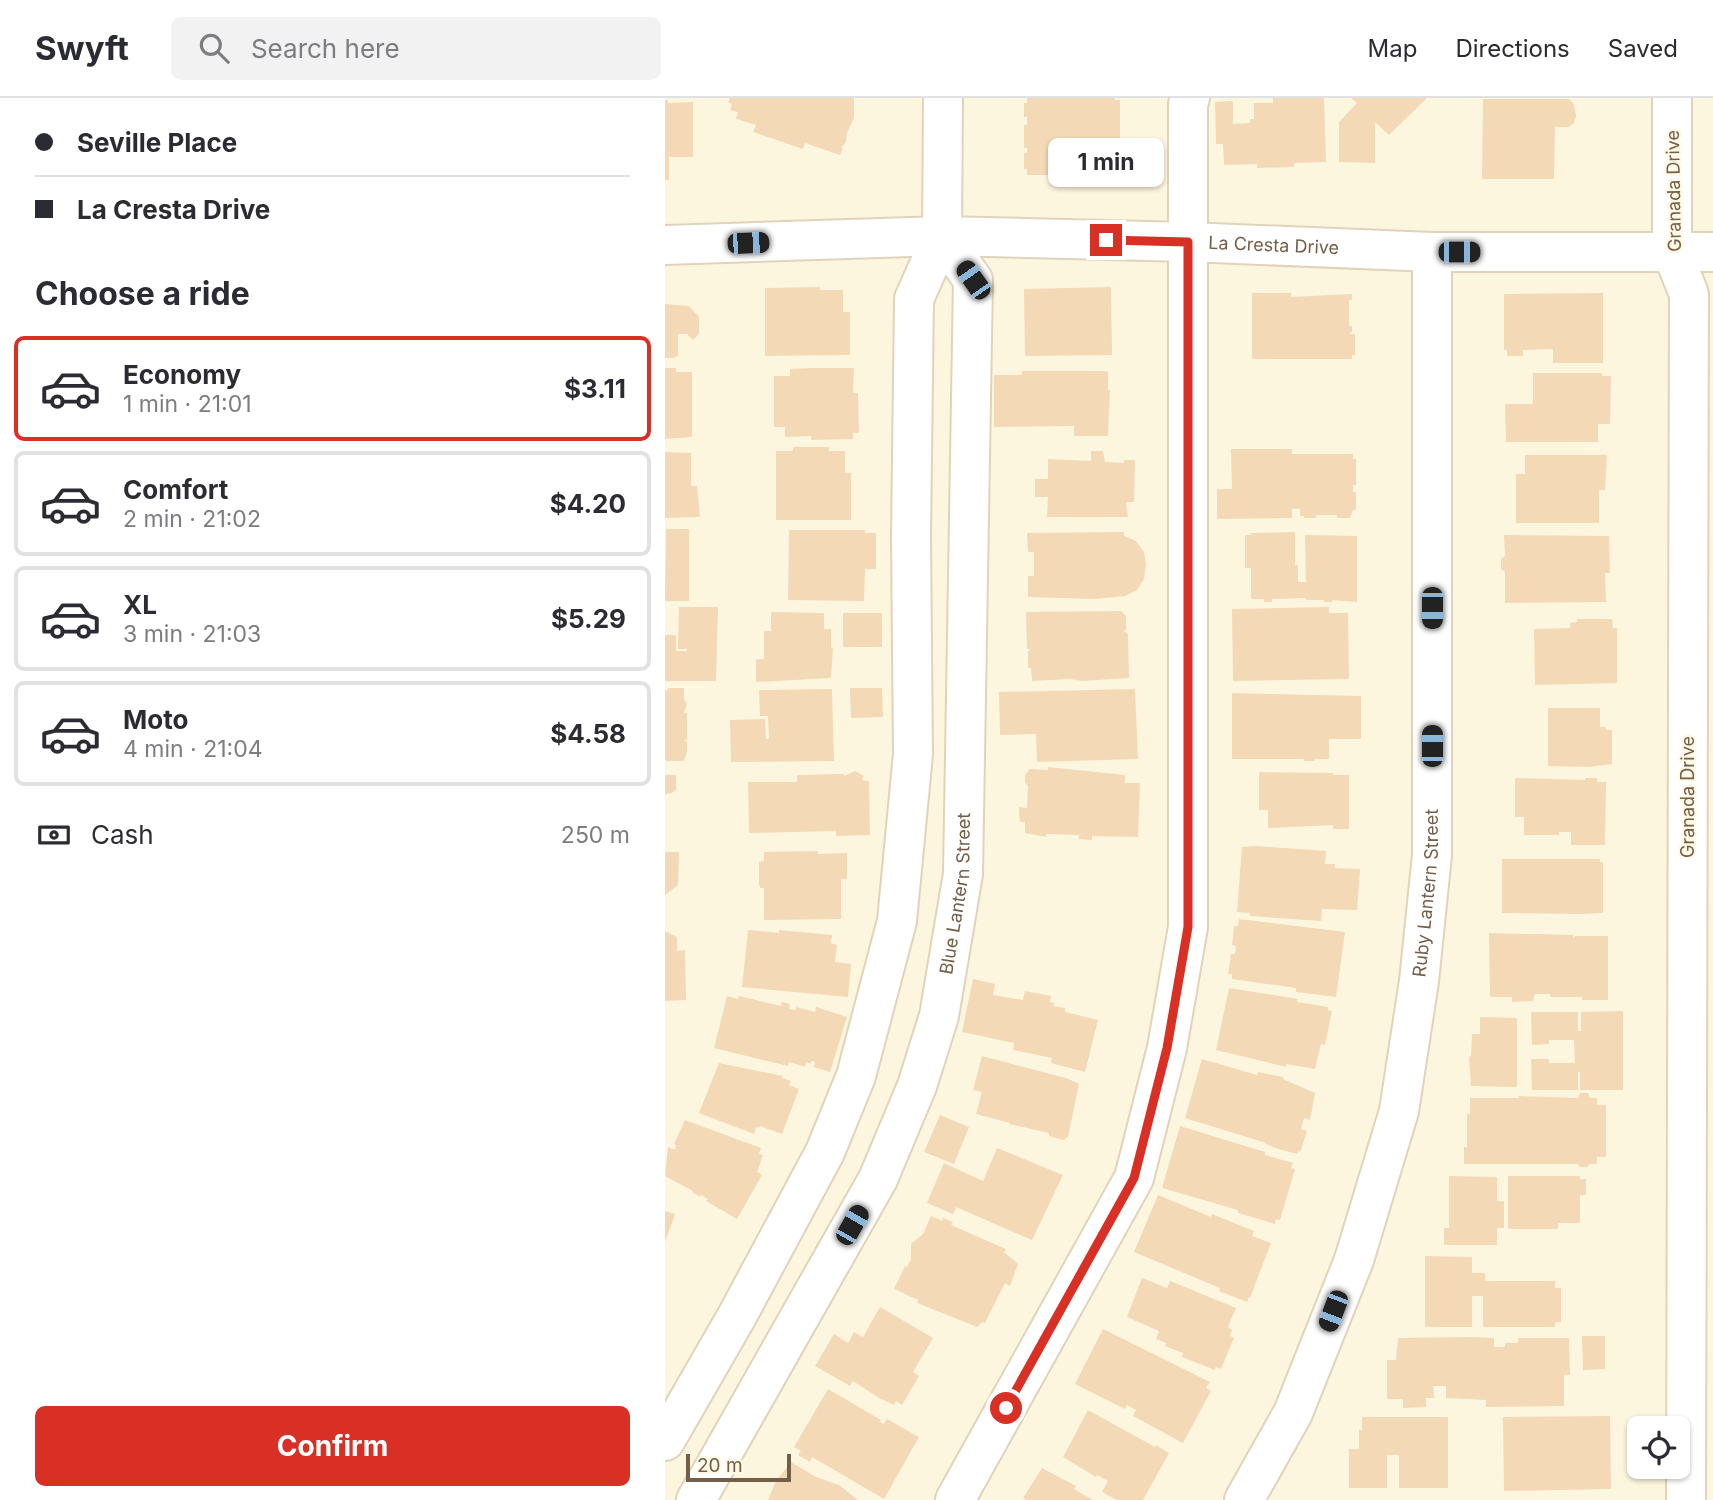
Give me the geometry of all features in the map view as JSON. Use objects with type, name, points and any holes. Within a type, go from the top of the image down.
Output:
[{"type":"street","points":[[665,1441],[737,1316],[825,1153],[856,1076],[897,922],[912,754],[911,537],[915,299],[942,236],[943,98]]},
{"type":"street","points":[[955,1500],[1134,1178],[1167,1048],[1188,927],[1188,104],[1191,98]]},
{"type":"street","name":"Granada Drive","points":[[1672,98],[1672,252],[1689,295],[1686,1500]]},
{"type":"street","name":"La Cresta Drive","points":[[665,245],[942,236],[1432,252],[1713,252]]},
{"type":"street","name":"Blue Lantern Street","points":[[696,1500],[878,1179],[917,1086],[939,1016],[963,873],[973,280],[942,236]]},
{"type":"street","name":"Ruby Lantern Street","points":[[1244,1500],[1293,1413],[1354,1259],[1399,1111],[1419,981],[1432,855],[1432,252]]},
{"type":"building","points":[[730,98],[854,98],[854,118],[840,155],[805,143],[803,149],[753,132],[756,125],[736,119],[738,112],[730,110]]},
{"type":"building","points":[[1027,98],[1120,100],[1120,172],[1086,174],[1078,170],[1064,170],[1059,175],[1027,175],[1027,169],[1024,169],[1024,153],[1027,153],[1027,148],[1024,148],[1024,125],[1027,125],[1027,117],[1024,117],[1024,103],[1027,103]]},
{"type":"building","points":[[1273,98],[1324,98],[1326,162],[1294,163],[1294,167],[1224,165],[1223,144],[1216,144],[1215,102],[1233,101],[1233,124],[1250,123],[1250,119],[1254,119],[1254,103],[1273,103]]},
{"type":"building","points":[[1351,98],[1427,98],[1389,135],[1375,122],[1375,163],[1339,162],[1339,122],[1357,103]]},
{"type":"building","points":[[1483,99],[1569,99],[1574,104],[1574,123],[1569,127],[1555,127],[1554,179],[1482,179]]},
{"type":"building","points":[[665,100],[668,100],[668,103],[693,102],[693,157],[669,157],[669,180],[665,180]]},
{"type":"building","points":[[820,287],[820,290],[843,290],[843,312],[850,312],[850,355],[765,356],[765,288]]},
{"type":"building","points":[[1111,287],[1112,355],[1025,356],[1024,289]]},
{"type":"building","points":[[1252,293],[1291,293],[1291,297],[1352,294],[1352,300],[1349,300],[1349,326],[1352,326],[1352,332],[1349,334],[1355,334],[1355,355],[1352,355],[1352,359],[1252,359]]},
{"type":"building","points":[[1603,293],[1603,363],[1553,363],[1553,349],[1523,350],[1523,356],[1507,356],[1507,350],[1504,350],[1504,294]]},
{"type":"building","points":[[665,304],[689,306],[699,317],[699,334],[693,340],[687,334],[678,334],[678,356],[673,358],[665,358]]},
{"type":"building","points":[[665,368],[676,368],[676,372],[692,372],[692,437],[665,439]]},
{"type":"building","points":[[854,368],[853,393],[858,393],[859,433],[853,433],[853,439],[811,440],[811,436],[785,437],[785,427],[774,427],[774,376],[790,376],[790,369]]},
{"type":"building","points":[[1022,371],[1108,371],[1108,436],[1074,436],[1074,426],[994,427],[994,375],[1022,375]]},
{"type":"building","points":[[1533,373],[1602,373],[1602,376],[1611,376],[1610,424],[1598,424],[1598,442],[1506,442],[1505,404],[1533,404]]},
{"type":"building","points":[[793,447],[829,447],[829,451],[845,451],[845,473],[851,473],[851,520],[776,520],[776,451],[793,451]]},
{"type":"building","points":[[1231,449],[1292,449],[1292,454],[1353,454],[1353,459],[1356,459],[1356,485],[1353,485],[1353,492],[1356,492],[1356,510],[1353,510],[1350,518],[1316,515],[1316,518],[1304,518],[1300,516],[1300,509],[1292,509],[1292,518],[1217,519],[1217,489],[1232,489]]},
{"type":"building","points":[[1091,451],[1103,451],[1105,462],[1124,463],[1124,460],[1135,460],[1134,502],[1126,502],[1128,517],[1047,517],[1048,497],[1035,497],[1035,479],[1048,479],[1048,459],[1091,461]]},
{"type":"building","points":[[665,452],[691,453],[691,486],[697,486],[700,517],[665,518]]},
{"type":"building","points":[[1525,455],[1607,455],[1605,490],[1599,490],[1599,523],[1516,523],[1516,474],[1525,474]]},
{"type":"building","points":[[666,529],[689,529],[689,601],[665,601]]},
{"type":"building","points":[[789,530],[865,530],[865,533],[876,533],[876,569],[865,569],[864,601],[788,600]]},
{"type":"building","points":[[1124,532],[1124,536],[1136,541],[1144,552],[1144,579],[1137,590],[1125,596],[1096,599],[1028,597],[1028,576],[1034,576],[1034,552],[1028,552],[1027,533]]},
{"type":"building","points":[[1295,532],[1298,582],[1306,582],[1305,535],[1357,536],[1357,602],[1324,602],[1306,598],[1272,599],[1272,602],[1264,602],[1264,599],[1251,599],[1251,568],[1245,568],[1245,535]]},
{"type":"building","points":[[1504,535],[1609,536],[1610,573],[1605,573],[1606,602],[1505,603],[1505,572],[1501,569],[1501,559],[1505,556]]},
{"type":"building","points":[[679,607],[718,607],[716,681],[665,681],[665,635],[676,635],[676,651],[687,651],[678,649]]},
{"type":"building","points":[[1329,607],[1329,613],[1348,613],[1349,679],[1233,681],[1232,609]]},
{"type":"building","points":[[1121,611],[1126,616],[1124,631],[1128,634],[1129,678],[1032,681],[1031,668],[1028,668],[1028,651],[1031,649],[1027,649],[1026,612]]},
{"type":"building","points":[[771,612],[824,613],[824,629],[831,629],[831,678],[756,682],[756,659],[764,659],[764,631],[771,631]]},
{"type":"building","points":[[843,613],[882,613],[882,647],[843,647]]},
{"type":"building","points":[[1577,619],[1612,619],[1613,628],[1617,628],[1617,683],[1535,685],[1534,629],[1570,628],[1570,623],[1577,622]]},
{"type":"building","points":[[684,688],[687,740],[684,740],[687,742],[687,752],[684,761],[665,759],[665,690]]},
{"type":"building","points":[[850,688],[882,688],[883,717],[851,718]]},
{"type":"building","points":[[832,689],[834,761],[731,762],[730,720],[765,719],[766,739],[769,739],[768,716],[760,716],[759,690]]},
{"type":"building","points":[[1135,689],[1138,759],[1037,762],[1036,734],[1000,735],[999,692]]},
{"type":"building","points":[[1232,693],[1361,696],[1361,739],[1329,739],[1329,759],[1232,759]]},
{"type":"building","points":[[1548,708],[1600,708],[1600,727],[1612,730],[1612,764],[1589,767],[1548,766]]},
{"type":"building","points":[[1048,767],[1125,775],[1125,783],[1140,783],[1138,837],[1092,836],[1092,840],[1079,839],[1079,835],[1046,834],[1046,837],[1025,833],[1025,822],[1020,822],[1019,807],[1027,808],[1028,786],[1025,775],[1030,769],[1048,770]]},
{"type":"building","points":[[855,771],[864,776],[864,781],[869,781],[870,835],[836,836],[836,831],[749,833],[748,782],[797,782],[797,775],[844,776]]},
{"type":"building","points":[[1259,772],[1349,775],[1349,829],[1333,829],[1333,825],[1268,828],[1268,810],[1259,810]]},
{"type":"building","points":[[665,775],[676,775],[676,790],[672,793],[665,794]]},
{"type":"building","points":[[1515,778],[1597,778],[1597,782],[1606,782],[1605,845],[1571,845],[1571,832],[1559,832],[1559,835],[1524,835],[1524,817],[1515,817]]},
{"type":"building","points":[[1242,847],[1326,851],[1325,864],[1335,864],[1335,868],[1360,869],[1357,910],[1322,909],[1321,921],[1250,916],[1250,913],[1237,912]]},
{"type":"building","points":[[818,851],[818,854],[847,853],[847,879],[841,879],[841,919],[764,920],[764,888],[760,888],[759,884],[759,862],[764,861],[764,852]]},
{"type":"building","points":[[665,852],[679,852],[678,885],[665,895]]},
{"type":"building","points":[[1502,859],[1600,859],[1600,862],[1603,862],[1603,913],[1502,913]]},
{"type":"building","points":[[1239,919],[1345,932],[1336,997],[1232,979],[1232,974],[1228,974],[1231,954],[1235,954],[1236,946],[1232,945],[1234,926],[1238,926]]},
{"type":"building","points":[[748,930],[832,935],[831,943],[837,945],[835,962],[851,964],[848,997],[742,987]]},
{"type":"building","points":[[665,931],[677,937],[677,951],[685,950],[686,1000],[665,1001]]},
{"type":"building","points":[[1489,933],[1573,935],[1573,938],[1608,936],[1608,1000],[1550,997],[1550,994],[1535,994],[1533,1001],[1512,1002],[1512,997],[1490,997]]},
{"type":"building","points":[[973,979],[995,984],[993,995],[1023,1000],[1025,991],[1051,996],[1050,1002],[1054,1003],[1053,1006],[1065,1008],[1065,1012],[1098,1020],[1085,1072],[1051,1063],[1052,1058],[1013,1050],[1014,1043],[962,1032]]},
{"type":"building","points":[[1229,988],[1298,999],[1297,1002],[1328,1007],[1328,1010],[1332,1011],[1325,1045],[1321,1044],[1315,1069],[1286,1064],[1286,1067],[1216,1050]]},
{"type":"building","points":[[727,996],[738,999],[739,996],[781,1006],[782,1002],[790,1004],[789,1009],[796,1010],[796,1007],[815,1012],[816,1007],[847,1017],[830,1072],[814,1067],[815,1062],[811,1061],[811,1064],[806,1062],[805,1067],[789,1062],[788,1066],[714,1048]]},
{"type":"building","points":[[1623,1011],[1623,1090],[1580,1090],[1578,1072],[1578,1090],[1532,1090],[1531,1059],[1549,1059],[1549,1063],[1575,1063],[1574,1040],[1549,1040],[1549,1044],[1532,1045],[1531,1012],[1578,1012],[1578,1031],[1581,1031],[1581,1012]]},
{"type":"building","points":[[1480,1017],[1517,1018],[1517,1087],[1471,1086],[1469,1056],[1471,1057],[1472,1034],[1480,1034]]},
{"type":"building","points":[[982,1056],[1066,1078],[1079,1084],[1068,1137],[1063,1140],[1049,1136],[1049,1133],[976,1114],[982,1092],[973,1090]]},
{"type":"building","points":[[1202,1059],[1257,1075],[1258,1072],[1283,1077],[1315,1093],[1310,1120],[1304,1118],[1301,1129],[1307,1131],[1300,1152],[1297,1154],[1275,1148],[1185,1118]]},
{"type":"building","points":[[719,1063],[783,1076],[782,1078],[791,1081],[789,1085],[799,1089],[782,1134],[760,1126],[756,1127],[754,1134],[699,1113]]},
{"type":"building","points":[[1580,1093],[1588,1093],[1590,1098],[1597,1098],[1597,1105],[1606,1105],[1606,1157],[1597,1157],[1597,1164],[1580,1167],[1578,1164],[1464,1164],[1470,1098],[1578,1098]]},
{"type":"building","points":[[940,1115],[969,1127],[954,1164],[924,1152]]},
{"type":"building","points":[[685,1120],[761,1148],[759,1154],[763,1155],[757,1172],[762,1175],[737,1219],[706,1201],[708,1199],[665,1176],[668,1147],[675,1150],[674,1144]]},
{"type":"building","points":[[1180,1126],[1293,1163],[1291,1168],[1295,1169],[1280,1220],[1276,1219],[1275,1224],[1238,1213],[1238,1210],[1162,1188]]},
{"type":"building","points":[[997,1148],[1063,1175],[1032,1240],[956,1207],[953,1214],[927,1203],[944,1163],[983,1181]]},
{"type":"building","points":[[1449,1176],[1497,1177],[1497,1201],[1504,1201],[1504,1228],[1497,1228],[1497,1245],[1444,1245],[1444,1228],[1449,1228]]},
{"type":"building","points":[[1508,1176],[1580,1176],[1580,1179],[1586,1179],[1586,1195],[1580,1195],[1580,1223],[1558,1223],[1558,1229],[1508,1229]]},
{"type":"building","points":[[1158,1195],[1254,1231],[1252,1236],[1271,1243],[1247,1302],[1134,1252]]},
{"type":"building","points":[[665,1211],[675,1214],[665,1242]]},
{"type":"building","points":[[931,1216],[953,1222],[951,1225],[1006,1249],[1004,1252],[1018,1264],[1010,1286],[1005,1283],[985,1323],[982,1322],[977,1327],[917,1303],[918,1300],[894,1289],[911,1259],[911,1244],[923,1234]]},
{"type":"building","points":[[1425,1256],[1472,1257],[1472,1273],[1485,1273],[1485,1281],[1555,1281],[1555,1288],[1561,1288],[1561,1322],[1555,1322],[1555,1327],[1483,1327],[1483,1296],[1472,1296],[1472,1327],[1425,1327]]},
{"type":"building","points":[[1142,1278],[1167,1288],[1170,1281],[1236,1308],[1228,1327],[1232,1330],[1230,1336],[1234,1338],[1221,1369],[1216,1367],[1215,1370],[1182,1357],[1183,1353],[1156,1339],[1159,1331],[1127,1317]]},
{"type":"building","points":[[880,1307],[933,1338],[913,1372],[919,1376],[902,1405],[896,1401],[894,1405],[879,1398],[853,1381],[850,1386],[815,1366],[834,1334],[848,1343],[854,1332],[863,1337]]},
{"type":"building","points":[[1103,1329],[1210,1382],[1206,1388],[1211,1391],[1183,1443],[1133,1416],[1136,1410],[1127,1405],[1125,1409],[1075,1384]]},
{"type":"building","points":[[1582,1336],[1605,1336],[1605,1369],[1583,1370]]},
{"type":"building","points":[[1398,1338],[1494,1338],[1494,1347],[1505,1347],[1505,1343],[1518,1343],[1518,1338],[1569,1338],[1570,1375],[1564,1375],[1564,1406],[1486,1407],[1486,1400],[1446,1398],[1446,1386],[1433,1386],[1434,1398],[1426,1398],[1426,1407],[1403,1408],[1403,1399],[1387,1399],[1387,1360],[1396,1360]]},
{"type":"building","points":[[828,1389],[881,1420],[880,1422],[884,1424],[887,1419],[919,1437],[884,1499],[812,1457],[810,1462],[798,1455],[801,1451],[794,1447]]},
{"type":"building","points":[[1088,1410],[1169,1453],[1143,1500],[1117,1500],[1102,1492],[1108,1481],[1097,1475],[1096,1477],[1063,1457]]},
{"type":"building","points":[[1610,1416],[1611,1489],[1504,1491],[1503,1417]]},
{"type":"building","points":[[1362,1417],[1448,1417],[1448,1488],[1399,1488],[1399,1455],[1387,1455],[1387,1488],[1349,1488],[1349,1449],[1359,1449]]},
{"type":"building","points":[[791,1462],[816,1477],[839,1485],[858,1500],[768,1500],[776,1481]]},
{"type":"building","points":[[1042,1468],[1076,1486],[1074,1489],[1093,1500],[1026,1500],[1023,1498]]},
{"type":"route","points":[[1006,1408],[1134,1178],[1167,1048],[1188,927],[1188,242],[1106,240]]}]
